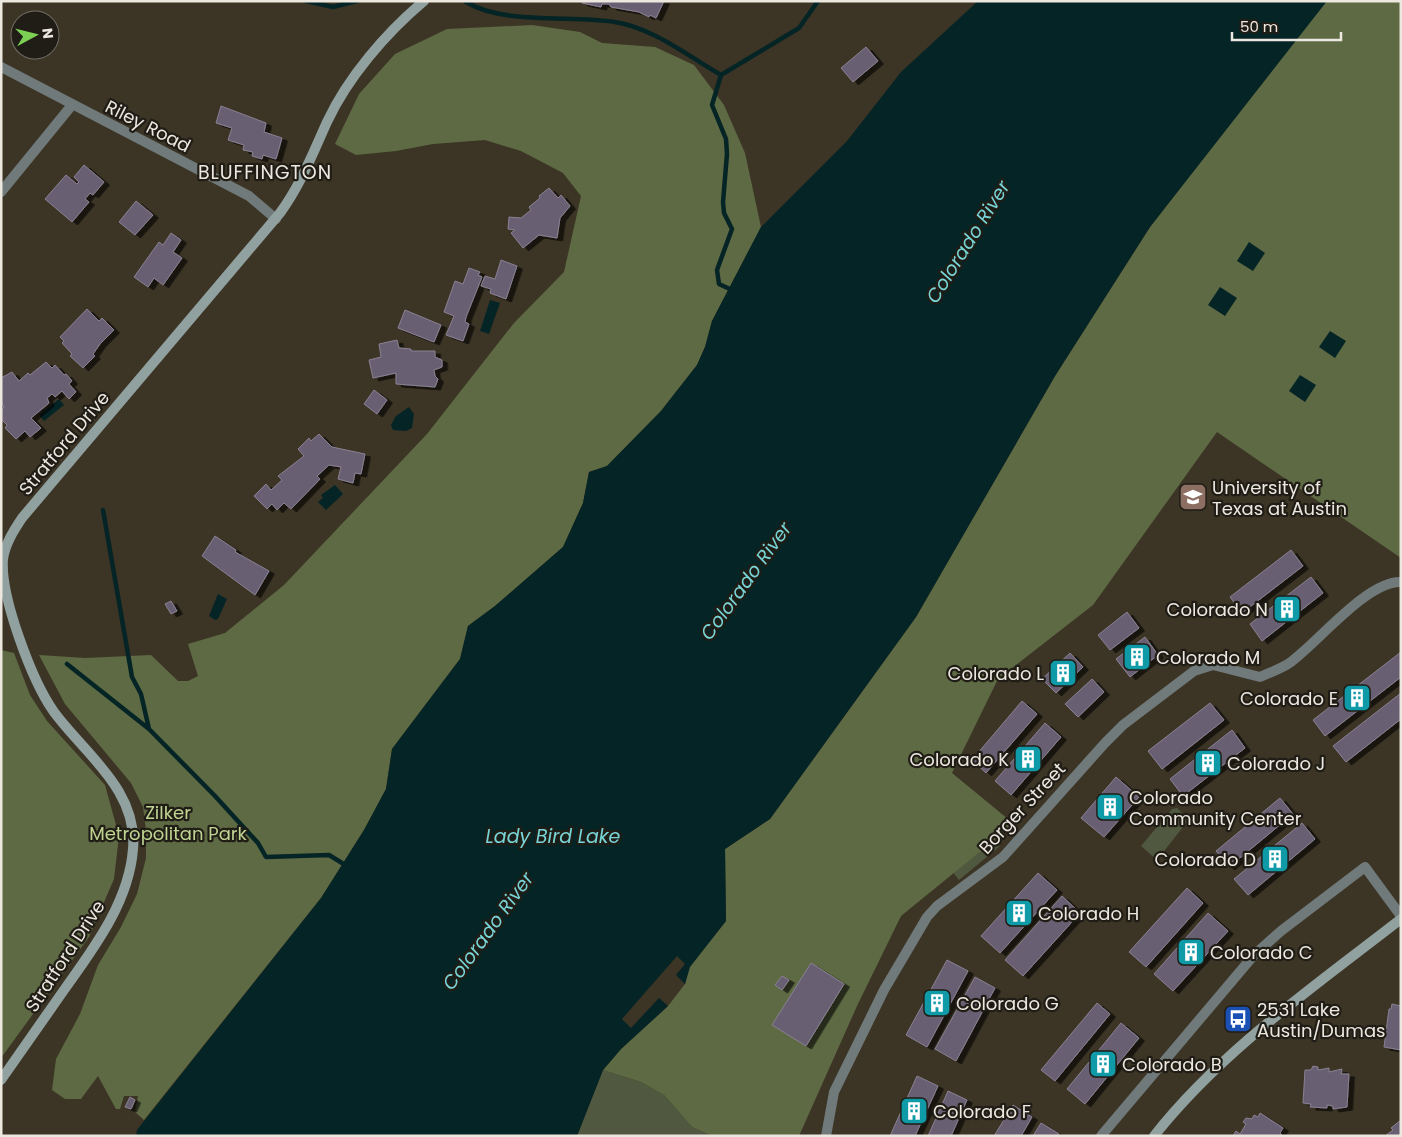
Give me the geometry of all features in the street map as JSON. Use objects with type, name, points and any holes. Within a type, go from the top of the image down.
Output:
[{"type":"street","name":"Stratford Drive","points":[[1,1080],[100,938],[119,903],[128,876],[133,848],[131,822],[123,796],[54,712],[30,664],[11,610],[5,585],[3,559],[9,540],[22,518],[276,219],[293,195],[309,166],[327,122],[342,94],[389,35],[424,1]]},
{"type":"street","name":"Riley Road","points":[[1,68],[249,196],[276,219]]},
{"type":"street","points":[[1,192],[72,105]]},
{"type":"street","name":"Borger Street","points":[[826,1136],[834,1092],[884,990],[927,918],[937,906],[1003,857],[1124,725],[1194,671],[1212,665],[1260,677],[1288,664],[1372,591],[1391,582],[1401,582]]},
{"type":"street","points":[[1102,1136],[1254,955],[1281,931],[1365,867],[1401,918],[1238,1050],[1207,1078],[1154,1136]]},
{"type":"green space","points":[[1326,1],[1401,1],[1401,558],[1217,432],[1093,605],[998,679],[952,773],[1014,824],[901,916],[857,1006],[799,1136],[712,1136],[692,1127],[664,1095],[641,1082],[603,1070],[621,1049],[668,1006],[685,984],[689,967],[726,921],[725,849],[770,819],[916,617],[1055,376],[1150,227]]},
{"type":"green space","name":"Zilker Metropolitan Park","points":[[532,25],[580,32],[602,43],[655,47],[694,65],[724,105],[745,153],[761,227],[712,321],[705,347],[697,365],[661,411],[607,466],[589,472],[583,503],[563,547],[495,606],[468,626],[460,659],[392,749],[386,789],[364,830],[321,898],[144,1120],[135,1112],[138,1096],[124,1096],[120,1109],[116,1109],[98,1076],[81,1099],[65,1099],[52,1090],[56,1059],[80,1014],[98,965],[121,927],[137,894],[146,858],[146,830],[143,807],[131,783],[65,704],[39,655],[85,658],[151,655],[178,681],[188,681],[198,676],[188,644],[225,633],[284,585],[427,434],[514,323],[564,272],[581,196],[563,173],[521,151],[485,140],[433,144],[396,151],[356,155],[335,144],[359,94],[395,54],[447,29]]},
{"type":"green space","points":[[1,650],[14,653],[30,695],[47,721],[105,785],[119,836],[114,879],[89,937],[1,1058]]},
{"type":"green space","points":[[1177,808],[1185,816],[1187,822],[1157,860],[1141,846],[1172,809]]},
{"type":"green space","points":[[974,815],[1000,846],[959,880],[934,849]]},
{"type":"green space","points":[[603,1070],[641,1082],[664,1095],[692,1127],[712,1136],[577,1136]]},
{"type":"water","name":"Lady Bird Lake","points":[[978,1],[1327,1],[1150,227],[1055,376],[916,617],[770,819],[725,849],[726,921],[690,967],[685,984],[676,975],[685,964],[677,956],[622,1019],[631,1028],[659,998],[668,1006],[621,1049],[603,1070],[577,1136],[136,1136],[137,1130],[321,898],[364,830],[386,789],[392,749],[460,659],[468,626],[495,606],[563,547],[583,503],[589,472],[607,466],[661,411],[697,365],[705,347],[712,321],[761,227],[847,141],[901,72]]},
{"type":"water","points":[[1249,242],[1265,253],[1253,271],[1237,261]]},
{"type":"water","points":[[1220,287],[1237,298],[1225,316],[1208,305]]},
{"type":"water","points":[[490,300],[500,303],[489,334],[480,331]]},
{"type":"water","points":[[1330,331],[1346,341],[1335,358],[1319,347]]},
{"type":"water","points":[[1300,375],[1316,385],[1305,402],[1289,391]]},
{"type":"water","points":[[59,399],[64,405],[44,421],[39,415]]},
{"type":"water","points":[[409,407],[414,414],[412,428],[406,431],[393,430],[391,425],[396,416]]},
{"type":"water","points":[[335,485],[343,494],[326,510],[318,502],[323,498],[321,495]]},
{"type":"water","points":[[218,594],[227,599],[218,619],[215,620],[209,616]]},
{"type":"building","points":[[582,1],[664,1],[656,18],[639,12],[611,7],[609,4],[602,4],[601,7],[582,3]]},
{"type":"building","points":[[866,47],[878,61],[853,82],[841,68]]},
{"type":"building","points":[[221,106],[266,123],[264,132],[282,138],[276,159],[263,155],[262,159],[252,156],[253,152],[243,150],[244,145],[228,140],[232,128],[216,123]]},
{"type":"building","points":[[84,165],[104,182],[93,195],[90,193],[85,199],[89,202],[72,222],[45,199],[66,175],[77,184],[79,182],[74,177]]},
{"type":"building","points":[[549,188],[558,198],[561,195],[570,206],[560,218],[557,238],[539,235],[523,248],[511,233],[515,230],[508,229],[509,217],[521,218],[531,210],[529,207],[540,198],[539,196]]},
{"type":"building","points":[[136,201],[153,215],[135,235],[119,222]]},
{"type":"building","points":[[171,233],[181,240],[173,252],[182,258],[163,285],[154,278],[148,287],[134,277],[159,242],[163,245]]},
{"type":"building","points":[[501,260],[517,266],[506,299],[490,293],[491,289],[481,286],[485,276],[495,279]]},
{"type":"building","points":[[469,268],[480,272],[478,275],[482,277],[466,317],[465,322],[469,324],[463,341],[446,335],[454,316],[444,312],[455,281],[463,284]]},
{"type":"building","points":[[87,309],[99,321],[102,318],[114,330],[100,344],[93,354],[95,356],[83,368],[70,356],[72,354],[62,343],[64,341],[60,337]]},
{"type":"building","points":[[405,310],[441,325],[434,342],[398,328]]},
{"type":"building","points":[[397,340],[399,348],[411,349],[411,351],[435,351],[435,357],[442,360],[442,367],[434,370],[435,376],[438,379],[435,387],[396,384],[396,373],[373,378],[369,360],[381,357],[379,344]]},
{"type":"building","points":[[46,362],[52,368],[55,365],[64,375],[66,374],[72,381],[69,384],[76,392],[69,399],[62,391],[55,397],[52,394],[47,398],[49,403],[31,418],[41,428],[30,437],[25,431],[16,439],[5,428],[7,425],[1,419],[1,410],[4,407],[1,402],[1,378],[12,372],[19,381]]},
{"type":"building","points":[[374,390],[387,400],[377,414],[364,404]]},
{"type":"building","points":[[319,434],[332,447],[365,454],[361,474],[355,473],[353,483],[338,479],[341,467],[329,465],[317,476],[320,479],[291,509],[284,503],[277,510],[272,504],[267,509],[254,496],[266,484],[271,490],[282,480],[278,476],[304,456],[298,449],[309,438],[311,441]]},
{"type":"building","points":[[215,536],[236,550],[235,552],[269,571],[255,595],[202,556]]},
{"type":"building","name":"Colorado N","points":[[1291,550],[1303,566],[1242,613],[1230,597]]},
{"type":"building","name":"Colorado N","points":[[1311,577],[1323,593],[1262,641],[1250,624]]},
{"type":"building","points":[[171,601],[177,611],[171,614],[165,604]]},
{"type":"building","name":"Colorado M","points":[[1127,612],[1139,628],[1110,650],[1098,635]]},
{"type":"building","name":"Colorado M","points":[[1145,637],[1158,655],[1130,677],[1116,659]]},
{"type":"building","name":"Colorado E","points":[[1401,652],[1401,677],[1325,736],[1313,720]]},
{"type":"building","name":"Colorado L","points":[[1070,653],[1083,667],[1056,693],[1042,679]]},
{"type":"building","name":"Colorado L","points":[[1092,679],[1104,692],[1078,717],[1065,704]]},
{"type":"building","name":"Colorado E","points":[[1401,693],[1401,719],[1346,762],[1333,746]]},
{"type":"building","name":"Colorado K","points":[[1022,701],[1037,714],[986,773],[972,760]]},
{"type":"building","name":"Colorado J","points":[[1210,703],[1224,720],[1162,769],[1148,751]]},
{"type":"building","name":"Colorado K","points":[[1045,723],[1061,737],[1011,795],[995,781]]},
{"type":"building","name":"Colorado J","points":[[1232,730],[1245,748],[1183,796],[1170,779]]},
{"type":"building","name":"Colorado Community Center","points":[[1116,777],[1139,797],[1104,837],[1081,818]]},
{"type":"building","name":"Colorado D","points":[[1280,798],[1293,814],[1229,867],[1216,851]]},
{"type":"building","name":"Colorado D","points":[[1302,823],[1315,839],[1248,895],[1234,879]]},
{"type":"building","name":"Colorado H","points":[[1038,873],[1057,890],[1000,953],[981,936]]},
{"type":"building","name":"Colorado C","points":[[1187,888],[1203,903],[1146,967],[1129,952]]},
{"type":"building","name":"Colorado H","points":[[1062,896],[1080,913],[1023,976],[1005,960]]},
{"type":"building","name":"Colorado C","points":[[1208,913],[1228,931],[1173,991],[1154,974]]},
{"type":"building","name":"Colorado G","points":[[947,960],[968,971],[927,1047],[906,1035]]},
{"type":"building","points":[[811,963],[844,984],[806,1046],[772,1025]]},
{"type":"building","points":[[782,976],[789,980],[782,990],[775,985]]},
{"type":"building","name":"Colorado G","points":[[975,977],[995,988],[956,1061],[935,1049]]},
{"type":"building","name":"Colorado B","points":[[1097,1003],[1110,1014],[1055,1081],[1041,1070]]},
{"type":"building","points":[[1392,1004],[1401,1006],[1401,1050],[1384,1047],[1389,1009],[1391,1009]]},
{"type":"building","name":"Colorado B","points":[[1121,1023],[1139,1038],[1085,1104],[1067,1089]]},
{"type":"building","points":[[1313,1066],[1318,1067],[1318,1070],[1329,1068],[1329,1072],[1342,1069],[1341,1074],[1349,1074],[1347,1107],[1333,1109],[1333,1106],[1327,1105],[1327,1108],[1310,1107],[1311,1104],[1303,1103],[1305,1070],[1311,1070]]},
{"type":"building","name":"Colorado F","points":[[917,1076],[938,1086],[915,1136],[890,1136]]},
{"type":"building","name":"Colorado F","points":[[948,1091],[967,1100],[951,1136],[928,1136]]},
{"type":"building","points":[[130,1097],[135,1100],[131,1109],[125,1107]]},
{"type":"building","points":[[1013,1105],[1032,1117],[1021,1136],[994,1136]]},
{"type":"building","points":[[1260,1113],[1283,1128],[1280,1133],[1283,1136],[1233,1136],[1236,1131],[1240,1134],[1246,1124],[1243,1122],[1246,1118],[1252,1119],[1254,1115],[1258,1117]]},
{"type":"building","points":[[1401,1120],[1401,1136],[1385,1136],[1393,1130],[1391,1128]]},
{"type":"building","points":[[1041,1123],[1059,1134],[1058,1136],[1033,1136]]},
{"type":"waterway","points":[[306,1],[333,7],[357,1]]},
{"type":"waterway","points":[[734,291],[719,284],[717,270],[732,229],[724,213],[723,202],[727,154],[726,139],[712,105],[721,75],[799,28],[818,1]]},
{"type":"waterway","points":[[466,2],[499,14],[518,17],[598,20],[629,25],[657,36],[721,75]]},
{"type":"waterway","points":[[103,510],[132,677],[141,694],[149,729],[258,843],[266,857],[329,855],[347,866]]},
{"type":"waterway","points":[[67,664],[149,729]]},
{"type":"place","name":"University of Texas at Austin","points":[[1193,497]]},
{"type":"place","name":"Colorado N","points":[[1287,609]]},
{"type":"place","name":"Colorado M","points":[[1137,657]]},
{"type":"place","name":"Colorado L","points":[[1063,673]]},
{"type":"place","name":"Colorado E","points":[[1357,698]]},
{"type":"place","name":"Colorado K","points":[[1028,759]]},
{"type":"place","name":"Colorado J","points":[[1208,763]]},
{"type":"place","name":"Colorado Community Center","points":[[1110,807]]},
{"type":"place","name":"Colorado D","points":[[1275,859]]},
{"type":"place","name":"Colorado H","points":[[1019,913]]},
{"type":"place","name":"Colorado C","points":[[1191,952]]},
{"type":"place","name":"Colorado G","points":[[937,1003]]},
{"type":"place","name":"2531 Lake Austin/Dumas","points":[[1238,1019]]},
{"type":"place","name":"Colorado B","points":[[1103,1064]]},
{"type":"place","name":"Colorado F","points":[[914,1111]]},
{"type":"district","name":"BLUFFINGTON","points":[[265,172]]},
{"type":"water label","name":"Colorado River","points":[[968,242]]},
{"type":"water label","name":"Colorado River","points":[[746,581]]},
{"type":"water label","name":"Colorado River","points":[[488,931]]}]
